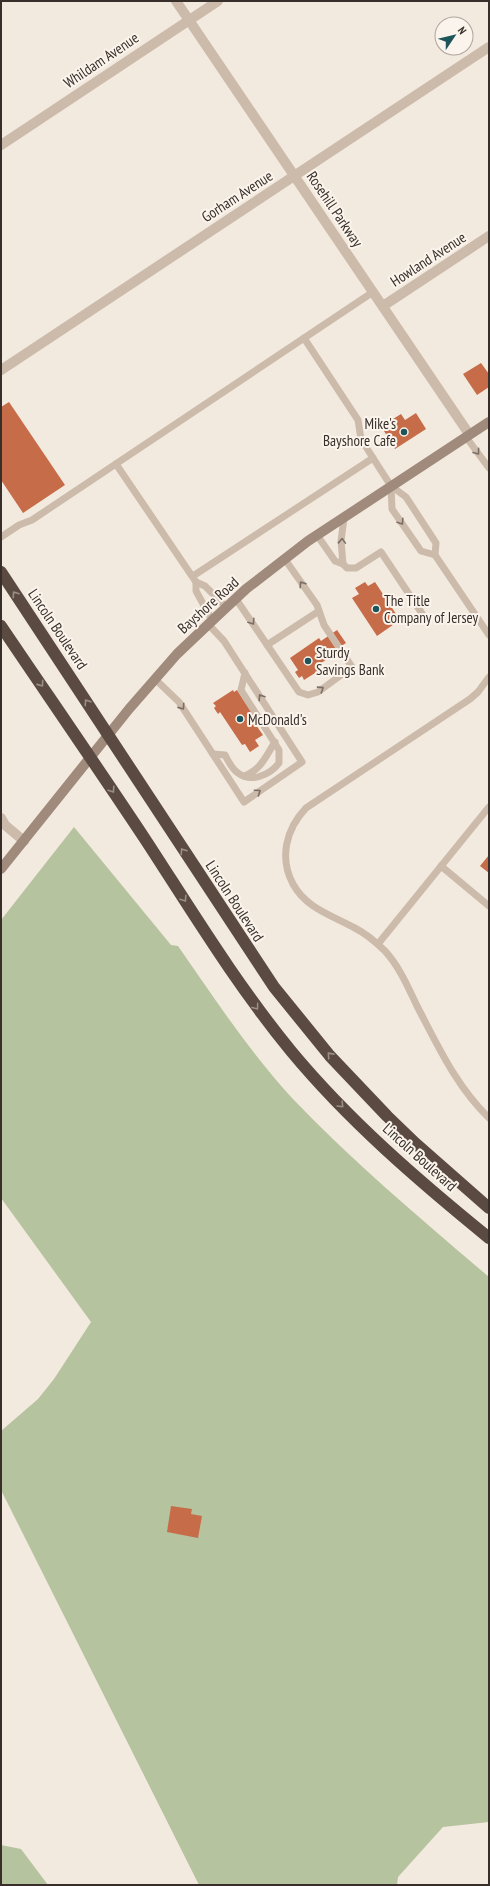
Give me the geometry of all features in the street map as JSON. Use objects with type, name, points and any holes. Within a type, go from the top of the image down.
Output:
[{"type":"highway","name":"Lincoln Boulevard","points":[[1,572],[274,987],[304,1026],[387,1116],[437,1163],[489,1208]]},
{"type":"highway","name":"Lincoln Boulevard","points":[[1,626],[91,757],[232,974],[258,1010],[318,1081],[375,1139],[450,1207],[489,1238]]},
{"type":"main road","name":"Bayshore Road","points":[[1,869],[155,679],[177,654],[226,607],[284,558],[467,435],[489,422]]},
{"type":"street","name":"Rosehill Parkway","points":[[176,1],[383,306],[467,435]]},
{"type":"street","name":"Whildam Avenue","points":[[1,145],[218,1]]},
{"type":"street","name":"Gorham Avenue","points":[[1,370],[489,47]]},
{"type":"street","name":"Howland Avenue","points":[[383,306],[489,236]]},
{"type":"street","points":[[1,818],[5,825],[24,841]]},
{"type":"lane","points":[[1,537],[19,525],[32,520],[373,292]]},
{"type":"lane","points":[[304,338],[358,420],[361,439],[391,486],[406,497],[436,543],[435,555],[489,635]]},
{"type":"lane","points":[[467,435],[489,468]]},
{"type":"lane","points":[[195,579],[373,458]]},
{"type":"lane","points":[[116,464],[195,579],[205,586],[226,607]]},
{"type":"lane","points":[[391,486],[392,509],[420,551],[435,555]]},
{"type":"lane","points":[[343,564],[341,541],[344,518]]},
{"type":"lane","points":[[317,535],[335,561],[343,564],[347,568],[356,568],[381,552],[423,615]]},
{"type":"lane","points":[[236,598],[299,692],[308,695],[318,692],[352,667],[324,625],[317,606],[284,558]]},
{"type":"lane","points":[[155,679],[179,702],[244,802],[302,762],[224,641],[210,622],[196,591],[195,579]]},
{"type":"lane","points":[[267,645],[319,611]]},
{"type":"lane","points":[[213,754],[224,755],[236,772],[244,776],[258,777],[267,774],[279,763],[280,755],[275,742],[241,690],[245,673]]},
{"type":"lane","points":[[489,678],[478,692],[470,699],[311,804],[301,814],[292,828],[286,845],[286,863],[293,884],[300,895],[314,907],[355,927],[378,944],[390,957],[402,975],[453,1074],[489,1118]]},
{"type":"lane","points":[[244,776],[257,769],[275,742]]},
{"type":"lane","points":[[378,944],[489,807]]},
{"type":"lane","points":[[441,866],[489,906]]},
{"type":"green space","points":[[74,827],[171,945],[178,946],[261,1062],[292,1098],[363,1167],[489,1277],[489,1822],[443,1827],[398,1877],[397,1885],[199,1885],[1,1490],[1,1431],[38,1399],[54,1379],[91,1322],[1,1198],[1,920]]},
{"type":"green space","points":[[1,1845],[21,1849],[48,1885],[1,1885]]},
{"type":"building","points":[[481,363],[489,374],[489,387],[477,395],[463,374]]},
{"type":"building","points":[[9,402],[65,485],[23,513],[1,480],[1,407]]},
{"type":"building","points":[[416,413],[426,429],[395,449],[384,431],[395,423],[393,419],[401,414],[405,420]]},
{"type":"building","name":"The Title Company of Jersey","points":[[365,582],[368,586],[375,582],[400,620],[377,636],[352,598],[359,594],[355,588]]},
{"type":"building","name":"Sturdy Savings Bank","points":[[337,630],[346,643],[329,654],[331,656],[320,664],[323,668],[304,680],[302,676],[299,678],[295,672],[298,670],[290,658],[319,638],[321,641]]},
{"type":"building","name":"McDonald's","points":[[233,690],[234,692],[237,690],[259,724],[256,725],[263,735],[255,740],[259,746],[250,752],[245,744],[242,745],[220,712],[218,714],[214,708],[216,706],[213,703]]},
{"type":"building","points":[[489,855],[489,873],[480,866]]},
{"type":"building","points":[[171,1506],[192,1509],[191,1514],[202,1516],[198,1538],[167,1532]]},
{"type":"place","name":"Mike's Bayshore Cafe","points":[[404,432]]},
{"type":"place","name":"The Title Company of Jersey","points":[[376,609]]},
{"type":"place","name":"Sturdy Savings Bank","points":[[308,661]]},
{"type":"place","name":"McDonald's","points":[[240,719]]}]
